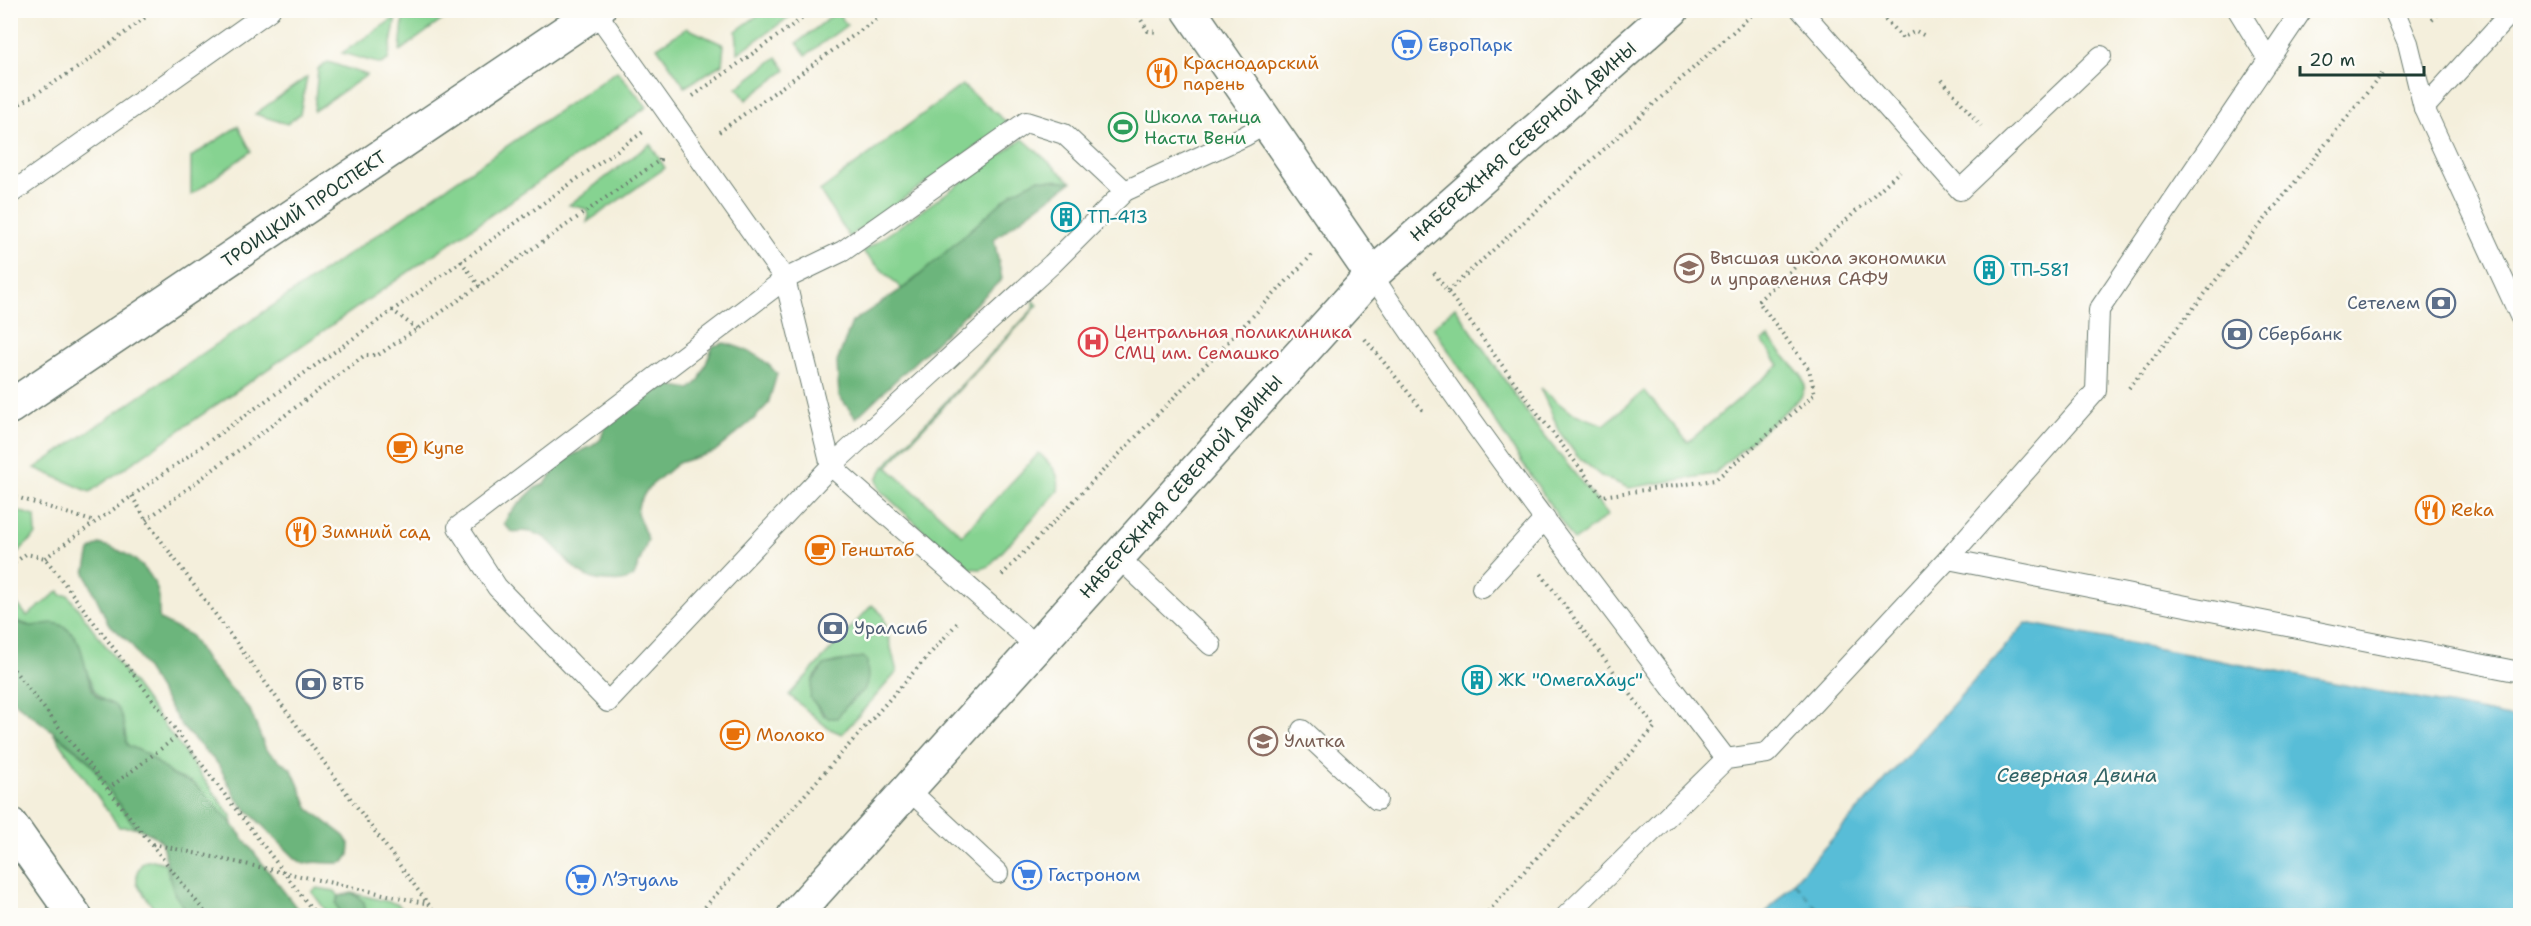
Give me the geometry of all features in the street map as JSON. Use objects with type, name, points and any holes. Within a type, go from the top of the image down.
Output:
[{"type":"street","points":[[1189,10],[1372,275]]},
{"type":"street","name":"НАБЕРЕЖНАЯ СЕВЕРНОЙ ДВИНЫ","points":[[794,915],[1372,275],[1672,10]]},
{"type":"street","name":"ТРОИЦКИЙ ПРОСПЕКТ","points":[[10,407],[597,11]]},
{"type":"street","points":[[10,824],[75,915]]},
{"type":"lane","points":[[10,194],[270,10]]},
{"type":"lane","points":[[1801,10],[1960,190],[2101,56]]},
{"type":"lane","points":[[2238,10],[2268,59]]},
{"type":"lane","points":[[1566,915],[1726,759],[1767,753],[1948,559],[2096,391],[2099,310],[2302,10]]},
{"type":"lane","points":[[2394,10],[2408,42],[2424,108],[2520,316]]},
{"type":"lane","points":[[2424,108],[2513,10]]},
{"type":"lane","points":[[597,11],[785,279],[831,466],[1036,647]]},
{"type":"lane","points":[[1125,191],[1064,134],[1026,122],[843,251],[785,279],[458,527],[497,587],[608,702],[831,466],[1052,264],[1125,191],[1245,136],[1267,123]]},
{"type":"lane","points":[[1372,275],[1414,340],[1545,519],[1726,759]]},
{"type":"lane","points":[[1482,588],[1545,519]]},
{"type":"lane","points":[[1118,557],[1211,645]]},
{"type":"lane","points":[[1948,559],[2520,672]]},
{"type":"lane","points":[[1302,730],[1377,800]]},
{"type":"lane","points":[[908,789],[998,873]]},
{"type":"path","points":[[10,110],[82,64],[155,10]]},
{"type":"path","points":[[668,114],[814,10]]},
{"type":"path","points":[[146,520],[365,355],[378,355],[480,287],[660,160],[694,150],[889,10]]},
{"type":"path","points":[[1448,291],[1757,10]]},
{"type":"path","points":[[1877,10],[1902,38],[1916,31],[1927,37]]},
{"type":"path","points":[[2122,396],[2408,42],[2442,10]]},
{"type":"path","points":[[1942,80],[1983,128]]},
{"type":"path","points":[[45,558],[647,129],[651,140]]},
{"type":"path","points":[[656,150],[660,160]]},
{"type":"path","points":[[1429,266],[1541,418],[1602,496],[1715,480],[1815,394],[1809,369],[1758,301],[1905,166]]},
{"type":"path","points":[[461,261],[480,287]]},
{"type":"path","points":[[392,310],[417,329]]},
{"type":"path","points":[[1358,331],[1428,417]]},
{"type":"path","points":[[10,495],[96,522]]},
{"type":"path","points":[[132,496],[146,520],[437,915]]},
{"type":"path","points":[[1484,915],[1655,727],[1520,546]]},
{"type":"path","points":[[10,566],[26,554],[45,558],[317,915]]},
{"type":"path","points":[[10,664],[208,915]]},
{"type":"path","points":[[108,789],[179,735]]},
{"type":"path","points":[[152,844],[429,904]]},
{"type":"green space","points":[[404,11],[453,12],[400,51]]},
{"type":"green space","points":[[764,11],[798,11],[738,53],[736,31]]},
{"type":"green space","points":[[837,12],[847,25],[806,55],[797,43]]},
{"type":"green space","points":[[396,17],[388,60],[381,64],[342,53]]},
{"type":"green space","points":[[687,28],[724,45],[722,64],[685,87],[657,47]]},
{"type":"green space","points":[[777,57],[786,70],[746,100],[737,88]]},
{"type":"green space","points":[[328,62],[367,75],[314,111],[318,69]]},
{"type":"green space","points":[[617,71],[647,107],[90,492],[35,468]]},
{"type":"green space","points":[[307,77],[300,114],[287,124],[255,114]]},
{"type":"green space","points":[[962,85],[1009,124],[849,237],[820,191]]},
{"type":"green space","points":[[238,126],[251,151],[191,195],[191,157]]},
{"type":"green space","points":[[1023,139],[1071,182],[1039,179],[902,289],[863,252]]},
{"type":"green space","points":[[650,144],[665,168],[587,222],[589,216],[586,209],[569,205]]},
{"type":"green space","points":[[1039,179],[1071,182],[994,239],[1002,279],[856,418],[839,396],[837,362],[852,322],[911,283],[1013,192]]},
{"type":"green space","points":[[1032,300],[1038,305],[887,467],[962,535],[1039,453],[1051,466],[1058,479],[1058,491],[989,566],[981,569],[964,568],[880,490],[877,479],[884,467],[1035,307]]},
{"type":"green space","points":[[1455,307],[1534,423],[1608,515],[1574,541],[1433,327]]},
{"type":"green space","points":[[1768,337],[1801,375],[1805,386],[1801,397],[1714,474],[1629,488],[1601,476],[1577,456],[1561,434],[1540,388],[1570,412],[1604,425],[1644,391],[1688,442],[1779,365],[1762,341]]},
{"type":"green space","points":[[724,343],[753,354],[766,362],[777,374],[768,404],[754,419],[714,452],[678,463],[648,488],[639,503],[637,513],[648,540],[634,576],[618,581],[591,578],[579,572],[542,536],[529,532],[512,532],[504,524],[509,514],[535,488],[545,484],[562,460],[592,446],[601,439],[604,428],[657,383],[690,389],[699,381],[713,346]]},
{"type":"green space","points":[[11,509],[35,516],[36,535],[15,555],[11,554]]},
{"type":"green space","points":[[99,544],[127,555],[149,574],[158,592],[160,620],[190,635],[207,662],[250,710],[266,750],[292,770],[309,809],[344,836],[350,845],[349,855],[344,862],[304,864],[296,859],[238,801],[218,764],[182,727],[131,644],[108,623],[85,573],[90,551]]},
{"type":"green space","points":[[59,591],[61,595],[68,595],[232,817],[233,825],[193,783],[172,775],[147,754],[127,745],[123,723],[114,705],[103,700],[96,692],[79,647],[64,626],[31,626],[11,619],[11,596],[27,616]]},
{"type":"green space","points":[[872,605],[883,615],[897,672],[842,734],[828,728],[789,695]],"holes":[[[857,658],[864,690],[847,706],[824,716],[814,701],[811,686],[818,672],[825,667],[834,662]]]},
{"type":"green space","points":[[10,619],[29,626],[56,624],[72,633],[81,649],[95,694],[114,705],[120,713],[127,745],[147,754],[172,775],[193,783],[201,790],[233,825],[302,915],[189,914],[175,895],[161,841],[135,827],[86,757],[12,700]]},
{"type":"green space","points":[[862,657],[867,660],[868,680],[864,690],[852,699],[837,718],[828,718],[810,698],[812,682],[824,665]]},
{"type":"green space","points":[[53,733],[93,764],[135,827],[119,827]]},
{"type":"green space","points":[[153,860],[165,863],[175,895],[192,915],[158,915],[137,884],[137,872],[143,862]]},
{"type":"green space","points":[[317,888],[335,891],[339,896],[336,903],[341,915],[329,915],[312,892]]},
{"type":"green space","points":[[352,893],[398,904],[407,915],[361,915],[365,909],[359,897]]},
{"type":"green space","points":[[352,893],[364,902],[365,909],[361,915],[341,915],[336,903],[339,896]]},
{"type":"water","name":"Северная Двина","points":[[2026,623],[2520,719],[2520,915],[1764,915]]},
{"type":"ferry route","points":[[1794,882],[1823,916]]},
{"type":"place","name":"ЕвроПарк","points":[[1407,45]]},
{"type":"place","name":"Краснодарский парень","points":[[1162,73]]},
{"type":"place","name":"Школа танца Насти Вени","points":[[1123,127]]},
{"type":"place","name":"ТП-413","points":[[1066,217]]},
{"type":"place","name":"Высшая школа экономики и управления САФУ","points":[[1689,268]]},
{"type":"place","name":"ТП-581","points":[[1989,270]]},
{"type":"place","name":"Сетелем","points":[[2441,303]]},
{"type":"place","name":"Сбербанк","points":[[2237,334]]},
{"type":"place","name":"Центральная поликлиника СМЦ им. Семашко","points":[[1093,342]]},
{"type":"place","name":"Купе","points":[[402,448]]},
{"type":"place","name":"Reka","points":[[2430,510]]},
{"type":"place","name":"Зимний сад","points":[[301,532]]},
{"type":"place","name":"Генштаб","points":[[820,550]]},
{"type":"place","name":"Уралсиб","points":[[833,628]]},
{"type":"place","name":"ЖК \"ОмегаХаус\"","points":[[1477,680]]},
{"type":"place","name":"ВТБ","points":[[311,684]]},
{"type":"place","name":"Молоко","points":[[735,735]]},
{"type":"place","name":"Улитка","points":[[1263,741]]},
{"type":"place","name":"Гастроном","points":[[1027,875]]},
{"type":"place","name":"Л’Этуаль","points":[[581,880]]}]
